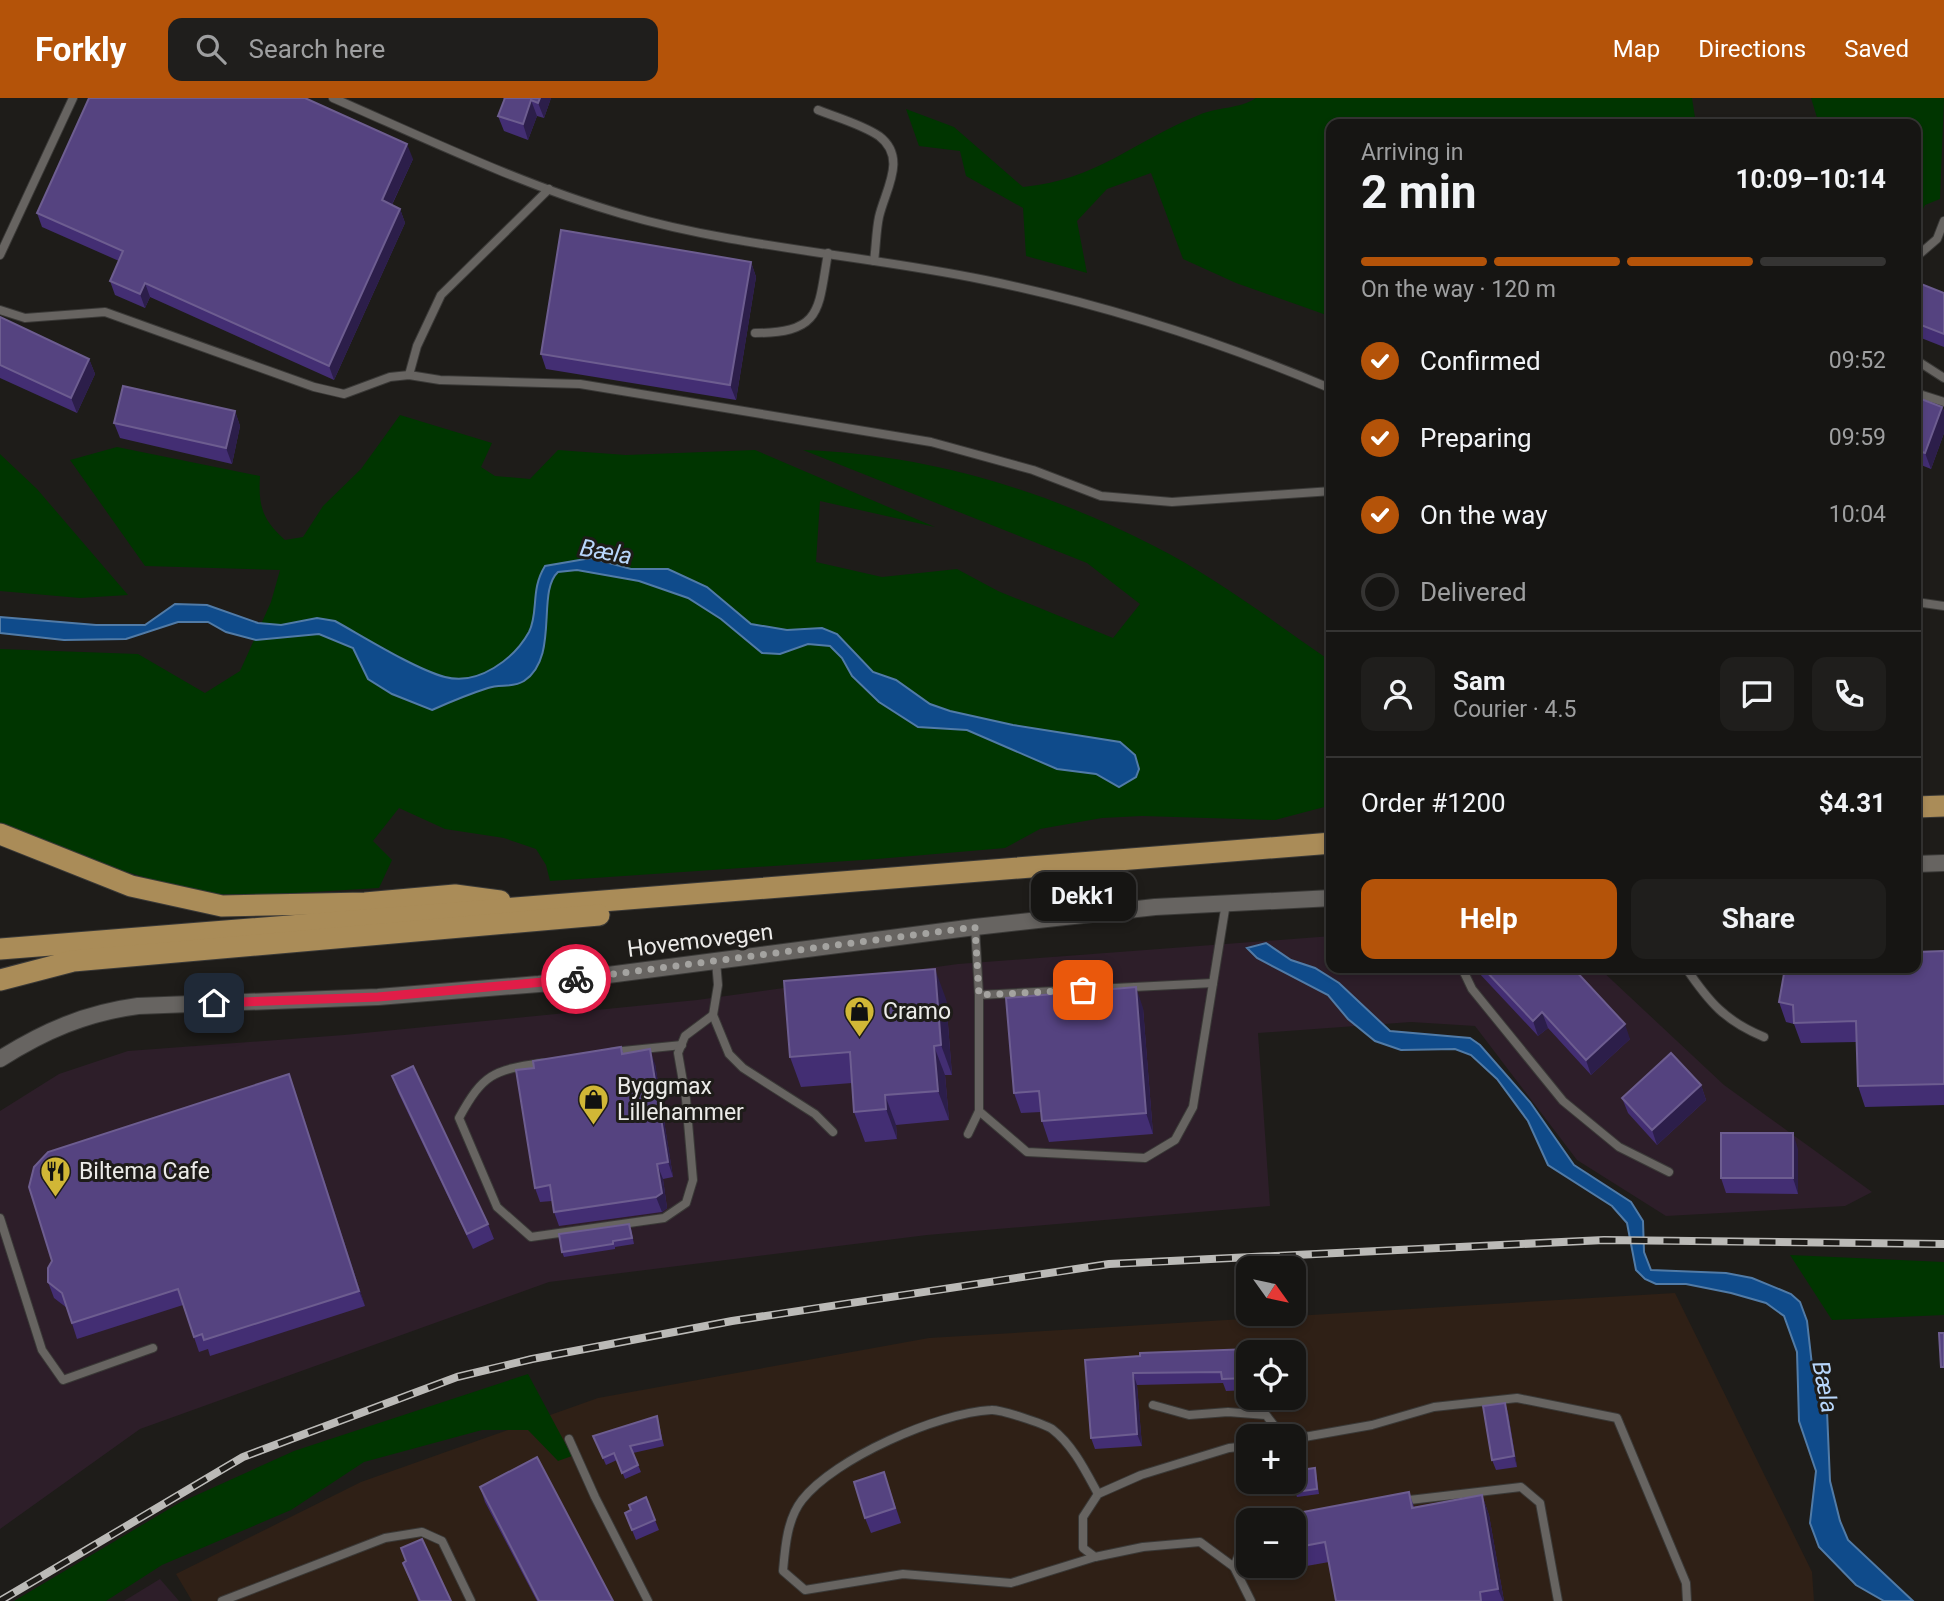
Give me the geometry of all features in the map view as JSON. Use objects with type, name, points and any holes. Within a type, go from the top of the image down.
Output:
[{"type":"highway","points":[[1921,807],[1944,806]]},
{"type":"highway","points":[[0,834],[131,886],[222,906],[365,903],[454,895],[537,906]]},
{"type":"highway","points":[[0,949],[1326,844]]},
{"type":"highway","points":[[0,980],[73,961],[750,902],[783,896],[811,885]]},
{"type":"street","points":[[1921,864],[1944,863]]},
{"type":"street","name":"Hovemovegen","points":[[0,1059],[61,1025],[99,1012],[150,1006],[378,997],[539,984],[975,927],[1155,907],[1326,898]]},
{"type":"lane","points":[[0,255],[72,98]]},
{"type":"lane","points":[[332,98],[549,189],[622,214],[701,232],[984,279],[1070,299],[1193,338],[1326,387]]},
{"type":"lane","points":[[818,110],[861,126],[880,137],[891,151],[894,172],[879,218],[874,261]]},
{"type":"lane","points":[[409,375],[417,346],[441,295],[549,189]]},
{"type":"lane","points":[[1921,253],[1937,239],[1944,221]]},
{"type":"lane","points":[[755,332],[779,333],[801,327],[817,312],[828,253]]},
{"type":"lane","points":[[0,310],[25,318],[104,312],[288,378],[344,394],[390,377],[409,375],[440,380],[580,384],[732,411],[857,428],[992,457],[1101,496],[1172,502],[1326,491]]},
{"type":"lane","points":[[1921,363],[1944,378]]},
{"type":"lane","points":[[1921,395],[1944,402]]},
{"type":"lane","points":[[1921,603],[1944,606]]},
{"type":"lane","points":[[979,1111],[1027,1152],[1145,1158],[1175,1140],[1193,1107],[1226,903]]},
{"type":"lane","points":[[968,1134],[979,1111],[979,995],[975,927]]},
{"type":"lane","points":[[716,961],[718,985],[713,1015],[729,1054],[743,1068],[816,1114],[833,1132]]},
{"type":"lane","points":[[1464,973],[1472,989],[1563,1101],[1619,1147],[1670,1172]]},
{"type":"lane","points":[[1689,973],[1705,996],[1731,1022],[1764,1037]]},
{"type":"lane","points":[[979,995],[1213,983]]},
{"type":"lane","points":[[556,1060],[501,1069],[473,1093],[459,1118],[496,1207],[531,1237],[664,1218],[686,1203],[693,1180],[686,1099],[678,1053],[685,1036],[713,1015]]},
{"type":"lane","points":[[597,1054],[681,1045]]},
{"type":"lane","points":[[0,1218],[42,1350],[63,1380],[153,1348]]},
{"type":"lane","points":[[1306,1437],[1372,1425],[1434,1408],[1517,1398],[1617,1418],[1686,1583],[1687,1601]]},
{"type":"lane","points":[[1153,1405],[1189,1415],[1228,1412],[1266,1415],[1273,1424]]},
{"type":"lane","points":[[1098,1494],[1078,1458],[1051,1429],[994,1409],[926,1424],[853,1458],[801,1500],[785,1539],[783,1571],[805,1590],[903,1574],[1011,1583],[1095,1558],[1143,1548],[1200,1542],[1234,1567],[1251,1601]]},
{"type":"lane","points":[[569,1439],[648,1601]]},
{"type":"lane","points":[[1095,1558],[1083,1548],[1083,1517],[1098,1494],[1141,1475],[1236,1447]]},
{"type":"lane","points":[[1387,1503],[1521,1487],[1540,1503],[1558,1601]]},
{"type":"lane","points":[[222,1601],[385,1538],[422,1532],[442,1541],[471,1601]]},
{"type":"lane","points":[[1234,1567],[1236,1561]]},
{"type":"shaded area","points":[[1326,936],[1326,973],[1604,973],[1724,1085],[1872,1192],[1845,1206],[1666,1216],[1577,1160],[1475,1026],[1411,1022],[1258,1033],[1270,1206],[927,1235],[549,1282],[140,1429],[0,1529],[0,1111],[59,1074],[128,1051],[344,1035],[697,1000],[958,964]]},
{"type":"shaded area","points":[[1675,1293],[1812,1572],[1814,1601],[192,1601],[176,1574],[361,1482],[598,1398],[929,1338],[1236,1319],[1236,1326],[1306,1326],[1306,1315]]},
{"type":"shaded area","points":[[160,1579],[179,1601],[124,1601]]},
{"type":"green space","points":[[1256,98],[1692,98],[1695,119],[1326,119],[1326,315],[1236,283],[1183,259],[1151,173],[1107,189],[1077,221],[1087,273],[1026,256],[1023,208],[966,176],[960,151],[919,146],[906,109],[954,127],[1023,187],[1073,176],[1199,115],[1250,102]]},
{"type":"green space","points":[[1811,98],[1944,98],[1940,199],[1925,205],[1921,213],[1921,119],[1817,119]]},
{"type":"green space","points":[[400,415],[492,443],[481,467],[495,476],[530,479],[558,450],[626,455],[755,450],[935,527],[820,501],[816,562],[882,577],[957,569],[998,591],[1113,638],[1140,604],[1087,563],[803,450],[849,453],[939,467],[1027,492],[1113,526],[1154,546],[1245,601],[1326,658],[1326,807],[1275,820],[1142,816],[1102,818],[1040,829],[1005,848],[550,881],[546,865],[536,849],[504,838],[445,829],[399,808],[373,841],[392,860],[379,888],[262,895],[198,894],[124,871],[0,823],[0,649],[138,654],[205,693],[240,671],[271,602],[280,570],[145,566],[70,460],[117,447],[260,476],[261,505],[267,519],[285,540],[303,537],[323,506],[361,469]]},
{"type":"green space","points":[[0,454],[37,489],[128,595],[80,598],[0,591]]},
{"type":"green space","points":[[1790,1255],[1944,1262],[1944,1315],[1832,1320]]},
{"type":"green space","points":[[528,1374],[572,1456],[558,1461],[528,1430],[482,1430],[364,1462],[291,1510],[162,1565],[106,1601],[14,1601],[179,1503],[294,1451]]},
{"type":"water","points":[[591,558],[631,569],[668,569],[707,587],[751,624],[787,630],[822,628],[837,634],[873,672],[896,680],[930,704],[950,711],[1013,725],[1120,742],[1135,755],[1139,769],[1136,777],[1119,787],[1096,774],[1057,769],[967,730],[918,727],[879,702],[852,676],[842,658],[830,646],[808,644],[780,654],[762,653],[721,619],[688,598],[639,581],[577,570],[558,572],[552,581],[541,657],[535,670],[524,681],[488,688],[432,710],[392,694],[368,679],[353,648],[319,634],[256,640],[226,632],[208,622],[178,622],[126,639],[64,640],[0,633],[0,617],[96,625],[145,625],[175,604],[207,605],[258,623],[281,625],[317,618],[335,621],[433,673],[457,679],[470,678],[505,660],[529,632],[540,575],[545,566]]},
{"type":"water","points":[[1266,943],[1291,960],[1315,968],[1339,983],[1390,1031],[1470,1038],[1480,1045],[1530,1102],[1574,1165],[1631,1202],[1643,1221],[1644,1252],[1651,1270],[1726,1273],[1752,1278],[1791,1294],[1800,1302],[1807,1321],[1812,1365],[1827,1411],[1830,1481],[1840,1521],[1848,1540],[1913,1601],[1884,1601],[1856,1585],[1819,1547],[1810,1523],[1816,1471],[1799,1421],[1797,1352],[1784,1316],[1766,1303],[1731,1293],[1686,1284],[1656,1284],[1645,1279],[1636,1270],[1627,1223],[1612,1206],[1548,1165],[1528,1121],[1497,1079],[1471,1055],[1455,1049],[1401,1050],[1375,1041],[1348,1019],[1328,995],[1257,958],[1247,948]]},
{"type":"building","points":[[89,98],[305,98],[407,144],[382,200],[400,209],[329,366],[145,283],[140,294],[110,281],[123,251],[37,213]]},
{"type":"building","points":[[505,98],[540,98],[538,103],[531,100],[523,124],[498,116]]},
{"type":"building","points":[[561,230],[751,262],[730,385],[541,354]]},
{"type":"building","points":[[1921,284],[1944,293],[1944,334],[1921,325]]},
{"type":"building","points":[[0,317],[89,359],[71,398],[0,365]]},
{"type":"building","points":[[123,386],[235,411],[226,448],[114,423]]},
{"type":"building","points":[[1921,399],[1942,407],[1925,453],[1921,452]]},
{"type":"building","points":[[1944,951],[1944,1084],[1858,1086],[1856,1021],[1794,1023],[1793,1005],[1779,1002],[1784,973],[1921,973],[1921,952]]},
{"type":"building","points":[[935,969],[941,1045],[934,1046],[938,1091],[885,1095],[886,1109],[854,1112],[850,1052],[790,1057],[784,981]]},
{"type":"building","points":[[1488,973],[1578,973],[1625,1024],[1586,1060],[1542,1012],[1533,1021]]},
{"type":"building","points":[[1136,987],[1146,1113],[1042,1121],[1039,1091],[1014,1093],[1006,998]]},
{"type":"building","points":[[621,1047],[622,1054],[650,1049],[668,1162],[657,1164],[662,1193],[656,1197],[554,1212],[550,1185],[535,1188],[516,1070],[534,1068],[533,1061]]},
{"type":"building","points":[[1671,1053],[1701,1085],[1652,1130],[1622,1098]]},
{"type":"building","points":[[413,1066],[488,1224],[467,1234],[392,1076]]},
{"type":"building","points":[[289,1074],[359,1291],[204,1340],[202,1334],[194,1337],[178,1289],[72,1323],[62,1293],[48,1282],[48,1268],[52,1261],[29,1187],[34,1167],[48,1152]]},
{"type":"building","points":[[1721,1133],[1793,1133],[1793,1178],[1721,1178]]},
{"type":"building","points":[[629,1224],[632,1238],[613,1241],[613,1244],[562,1252],[559,1234]]},
{"type":"building","points":[[1939,1333],[1944,1333],[1944,1367],[1941,1367]]},
{"type":"building","points":[[1236,1350],[1236,1378],[1222,1379],[1221,1372],[1133,1373],[1137,1434],[1091,1438],[1085,1360],[1140,1356],[1140,1353]]},
{"type":"building","points":[[1505,1403],[1514,1456],[1492,1460],[1483,1406]]},
{"type":"building","points":[[657,1416],[661,1439],[630,1446],[638,1465],[622,1473],[614,1453],[603,1458],[593,1436]]},
{"type":"building","points":[[537,1457],[613,1601],[539,1601],[480,1487]]},
{"type":"building","points":[[1315,1468],[1317,1489],[1306,1490],[1306,1469]]},
{"type":"building","points":[[884,1472],[895,1508],[865,1518],[854,1482]]},
{"type":"building","points":[[1409,1492],[1412,1508],[1482,1495],[1498,1589],[1480,1592],[1481,1601],[1336,1601],[1325,1542],[1306,1546],[1306,1511]]},
{"type":"building","points":[[646,1497],[655,1520],[632,1530],[625,1513],[631,1510],[629,1505]]},
{"type":"building","points":[[422,1539],[451,1601],[420,1601],[403,1563],[406,1561],[401,1548]]},
{"type":"railway","points":[[0,1601],[243,1457],[457,1377],[532,1359],[732,1321],[1109,1264],[1604,1240],[1944,1244]]},
{"type":"way so far","points":[[576,979],[975,927],[979,995],[1083,990]]},
{"type":"place","name":"Dekk1","points":[[1083,990]]},
{"type":"place","name":"Cramo","points":[[860,1038]]},
{"type":"place","name":"Byggmax Lillehammer","points":[[594,1126]]},
{"type":"place","name":"Biltema Cafe","points":[[56,1198]]},
{"type":"route","points":[[214,1003],[378,997],[576,979]]},
{"type":"water label","name":"Bæla","points":[[606,552]]},
{"type":"water label","name":"Bæla","points":[[1825,1387]]}]
